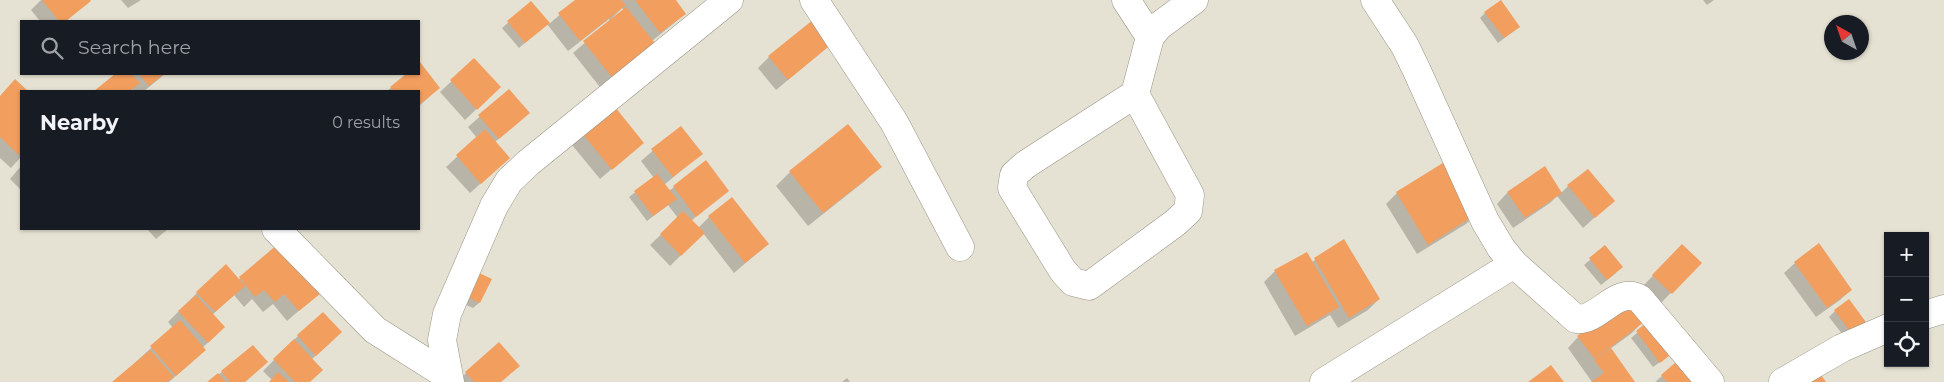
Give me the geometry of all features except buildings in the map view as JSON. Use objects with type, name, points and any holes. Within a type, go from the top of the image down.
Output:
[{"type":"street","points":[[449,379],[442,340],[447,314],[494,206],[509,181],[528,163],[729,0]]},
{"type":"street","points":[[814,0],[894,122],[960,247]]},
{"type":"street","points":[[1126,0],[1150,37]]},
{"type":"street","points":[[1135,94],[1190,195],[1188,211],[1175,223],[1088,286],[1073,282],[1064,271],[1012,188],[1014,175],[1025,165],[1135,94],[1150,37],[1159,26],[1194,0]]},
{"type":"street","points":[[1375,0],[1405,46],[1485,220],[1501,248],[1514,264],[1576,319],[1580,320],[1625,295],[1634,295],[1640,299],[1710,382]]},
{"type":"street","points":[[277,230],[375,330],[449,379]]},
{"type":"street","points":[[1324,382],[1514,264]]},
{"type":"street","points":[[1929,314],[1944,309]]},
{"type":"street","points":[[1783,382],[1842,348],[1884,330]]}]
